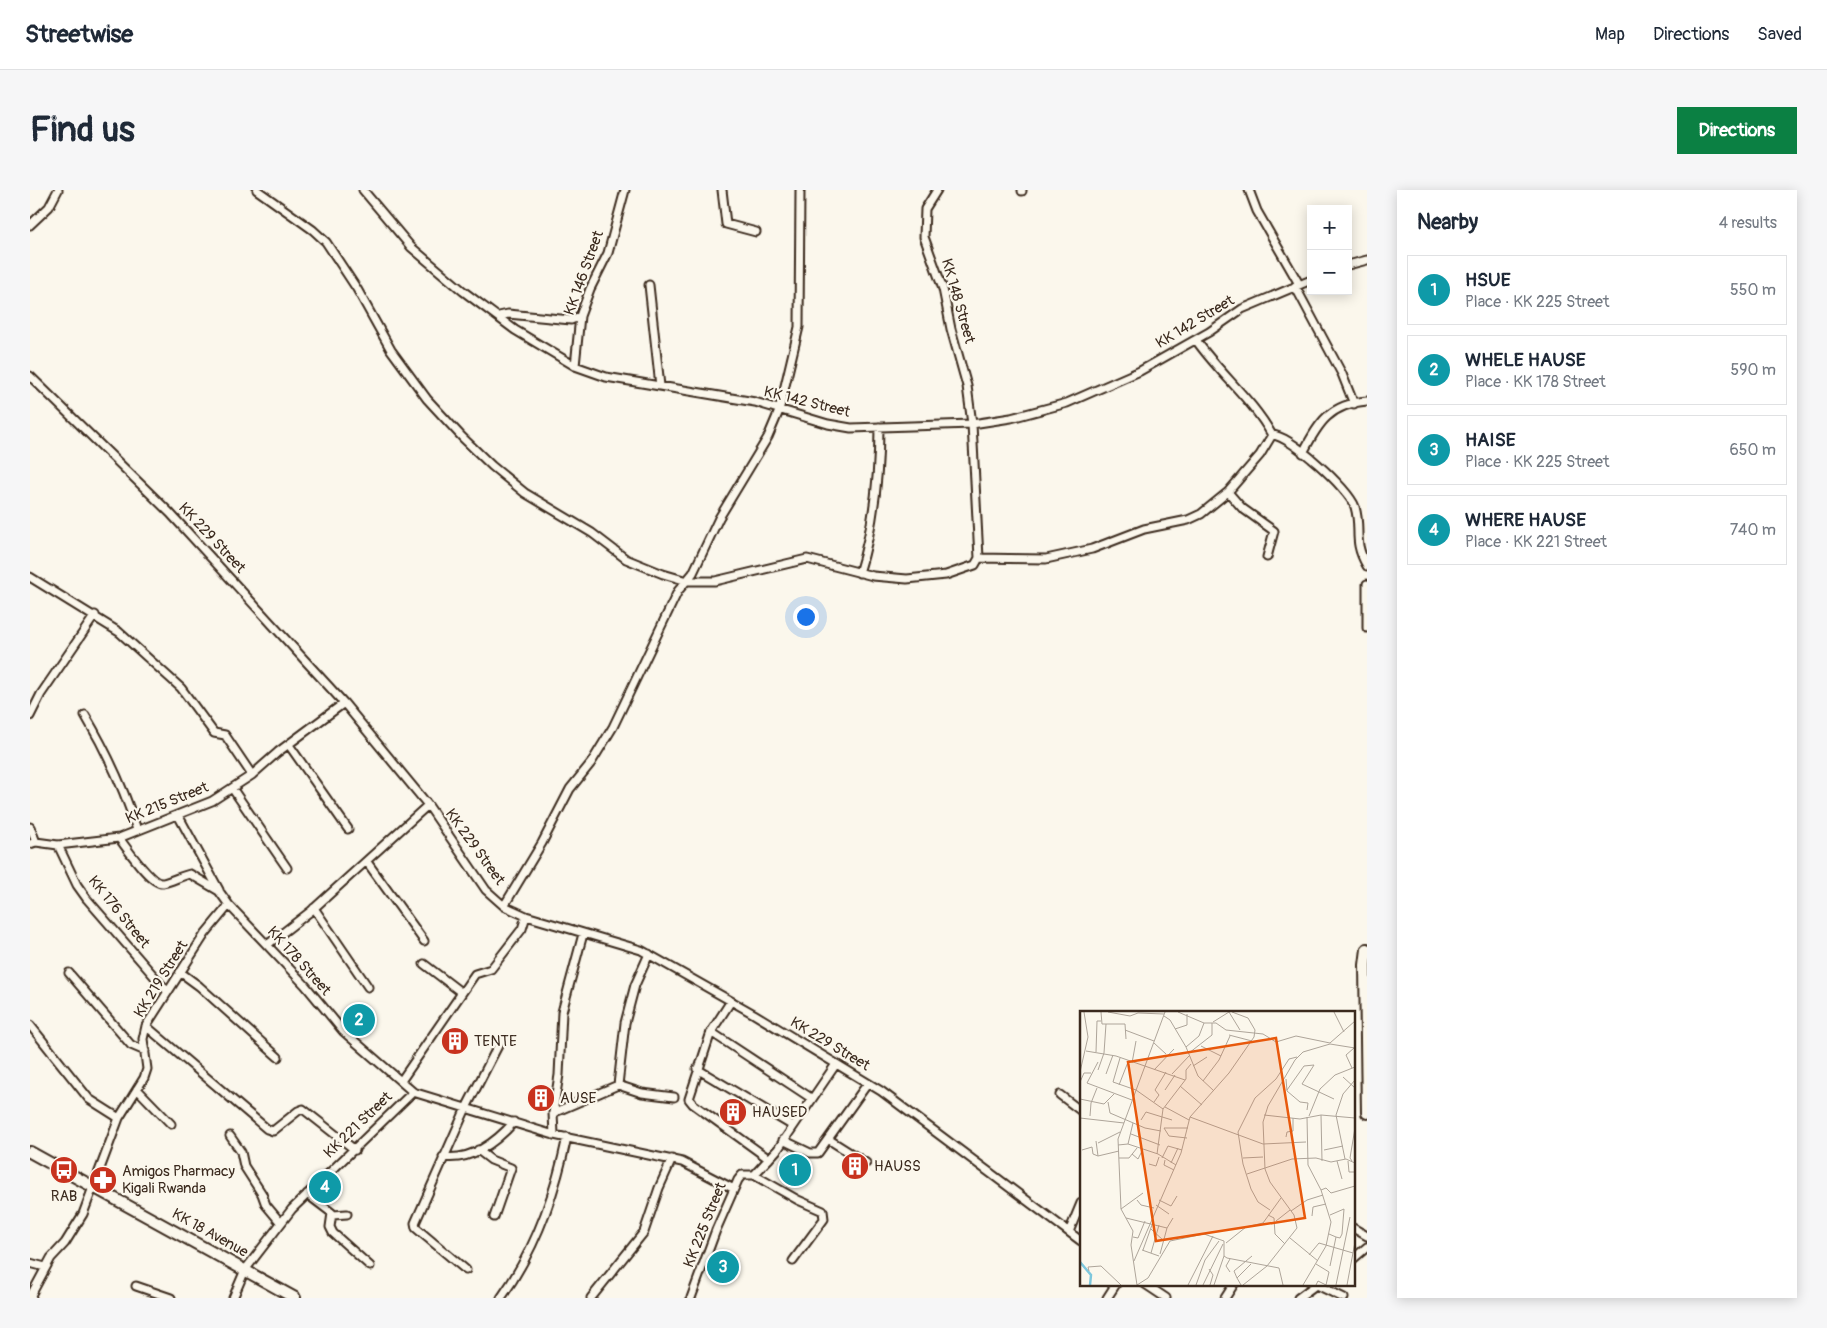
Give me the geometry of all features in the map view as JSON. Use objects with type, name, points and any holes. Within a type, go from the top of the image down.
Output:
[{"type":"main road","points":[[1367,949],[1365,966],[1367,1113]]},
{"type":"main road","name":"KK 18 Avenue","points":[[30,1152],[295,1298]]},
{"type":"street","points":[[30,225],[49,207],[58,190]]},
{"type":"street","points":[[257,190],[313,230],[326,242],[357,289],[386,342],[427,399],[492,466],[525,493],[592,534],[626,559],[663,574],[687,581],[715,581],[807,559],[859,572],[907,579],[946,575],[973,567],[979,558],[1046,559],[1092,549],[1144,529],[1188,520],[1201,514],[1228,492],[1260,455],[1272,435]]},
{"type":"street","name":"KK 142 Street","points":[[363,190],[411,248],[463,291],[499,316],[515,330],[575,366],[606,377],[755,402],[839,426],[879,427],[972,424],[1011,418],[1067,404],[1140,371],[1196,340],[1242,309],[1307,281]]},
{"type":"street","name":"KK 146 Street","points":[[575,366],[580,316],[590,289],[608,253],[625,190]]},
{"type":"street","points":[[722,190],[726,224],[756,232]]},
{"type":"street","points":[[504,906],[542,843],[570,789],[591,763],[613,727],[678,591],[687,581],[700,560],[719,518],[768,437],[779,410],[799,326],[800,190]]},
{"type":"street","name":"KK 148 Street","points":[[937,190],[925,209],[924,237],[943,289],[951,329],[964,367],[972,424],[979,558]]},
{"type":"street","points":[[1249,190],[1257,211],[1342,374],[1354,404]]},
{"type":"street","points":[[1352,264],[1367,260]]},
{"type":"street","points":[[649,285],[660,386]]},
{"type":"street","points":[[499,316],[508,314],[571,320],[580,316]]},
{"type":"street","points":[[1196,340],[1214,365],[1225,374],[1266,424],[1272,435]]},
{"type":"street","name":"KK 229 Street","points":[[30,376],[61,404],[170,513],[344,703],[428,805],[486,890],[504,906],[526,916],[641,950],[731,1001],[868,1083],[1080,1240]]},
{"type":"street","points":[[1303,453],[1317,426],[1328,414],[1367,401]]},
{"type":"street","points":[[859,572],[869,536],[877,481],[879,427]]},
{"type":"street","points":[[1272,435],[1278,435],[1330,474],[1352,501],[1356,513],[1358,550],[1367,566]]},
{"type":"street","points":[[1228,492],[1242,508],[1274,531],[1267,557]]},
{"type":"street","points":[[30,577],[95,615],[119,632],[181,688],[214,733],[225,735],[252,775]]},
{"type":"street","points":[[1367,584],[1367,628]]},
{"type":"street","points":[[30,716],[41,694],[95,615]]},
{"type":"street","name":"KK 215 Street","points":[[33,843],[58,846],[119,838],[212,801],[252,775],[344,703]]},
{"type":"street","points":[[85,715],[109,755],[126,796],[137,830]]},
{"type":"street","points":[[289,745],[348,829]]},
{"type":"street","points":[[232,788],[287,868]]},
{"type":"street","points":[[267,945],[314,908],[367,862],[428,805]]},
{"type":"street","points":[[178,815],[219,891]]},
{"type":"street","points":[[30,827],[33,843]]},
{"type":"street","name":"KK 178 Street","points":[[119,838],[140,866],[157,882],[162,883],[190,874],[219,891],[229,905],[305,985],[343,1031],[413,1092],[554,1135],[672,1159],[734,1189]]},
{"type":"street","name":"KK 176 Street","points":[[58,846],[77,885],[87,899],[167,991]]},
{"type":"street","points":[[367,862],[424,941]]},
{"type":"street","name":"KK 219 Street","points":[[31,1297],[45,1267],[65,1243],[83,1214],[118,1118],[137,1089],[147,1069],[142,1039],[146,1026],[167,991],[206,934],[229,905]]},
{"type":"street","points":[[314,908],[368,987]]},
{"type":"street","points":[[401,1081],[475,974],[491,969],[522,929],[526,916]]},
{"type":"street","points":[[554,1135],[562,1012],[583,934]]},
{"type":"street","points":[[618,1085],[624,1030],[635,986],[649,954]]},
{"type":"street","points":[[424,964],[462,993]]},
{"type":"street","points":[[180,972],[199,986],[278,1057]]},
{"type":"street","points":[[70,973],[131,1045],[145,1051]]},
{"type":"street","points":[[731,1001],[711,1032],[690,1094],[691,1102],[769,1160]]},
{"type":"street","points":[[30,1025],[89,1099],[118,1118]]},
{"type":"street","points":[[146,1026],[267,1129],[273,1131],[298,1111],[303,1110],[355,1150]]},
{"type":"street","points":[[711,1032],[811,1098]]},
{"type":"street","points":[[466,1270],[416,1228],[415,1223],[466,1108],[501,1040]]},
{"type":"street","name":"KK 225 Street","points":[[695,1297],[716,1230],[742,1175],[754,1175],[769,1160],[836,1064]]},
{"type":"street","points":[[697,1070],[792,1126]]},
{"type":"street","points":[[783,1140],[814,1154],[818,1153],[868,1083]]},
{"type":"street","points":[[554,1113],[618,1085],[642,1093],[674,1097]]},
{"type":"street","points":[[137,1089],[171,1124]]},
{"type":"street","name":"KK 221 Street","points":[[233,1298],[245,1270],[281,1223],[307,1194],[355,1150],[413,1092]]},
{"type":"street","points":[[1060,1095],[1080,1109]]},
{"type":"street","points":[[443,1157],[464,1157],[504,1133],[514,1122]]},
{"type":"street","points":[[230,1136],[241,1152],[244,1166],[262,1194],[266,1206],[281,1223]]},
{"type":"street","points":[[501,1298],[544,1220],[552,1199],[567,1137]]},
{"type":"street","points":[[828,1139],[866,1163]]},
{"type":"street","points":[[478,1150],[491,1160],[511,1168],[494,1217]]},
{"type":"street","points":[[591,1298],[644,1232],[659,1188],[672,1159]]},
{"type":"street","points":[[754,1175],[798,1200],[823,1211],[824,1219],[793,1261]]},
{"type":"street","points":[[307,1194],[333,1215],[347,1214]]},
{"type":"street","points":[[1069,1232],[1080,1206]]},
{"type":"street","points":[[333,1215],[330,1227],[333,1233],[370,1266]]},
{"type":"street","points":[[1354,1229],[1367,1236]]},
{"type":"street","points":[[1354,1258],[1367,1247]]},
{"type":"street","points":[[30,1263],[45,1267]]},
{"type":"street","points":[[136,1286],[171,1298]]},
{"type":"street","points":[[1107,1298],[1115,1286]]},
{"type":"street","points":[[1147,1286],[1166,1298]]},
{"type":"street","points":[[1226,1298],[1233,1286]]},
{"type":"street","points":[[1298,1298],[1313,1286]]},
{"type":"street","points":[[1320,1286],[1344,1298]]},
{"type":"place","name":"WHELE HAUSE","points":[[359,1020]]},
{"type":"place","name":"TENTE","points":[[455,1041]]},
{"type":"place","name":"AUSE","points":[[541,1098]]},
{"type":"place","name":"HAUSED","points":[[733,1112]]},
{"type":"place","name":"HAUSS","points":[[855,1166]]},
{"type":"place","name":"RAB","points":[[64,1170]]},
{"type":"place","name":"HSUE","points":[[795,1170]]},
{"type":"place","name":"Amigos Pharmacy Kigali Rwanda","points":[[103,1180]]},
{"type":"place","name":"WHERE HAUSE","points":[[325,1187]]},
{"type":"place","name":"HAISE","points":[[723,1267]]}]
